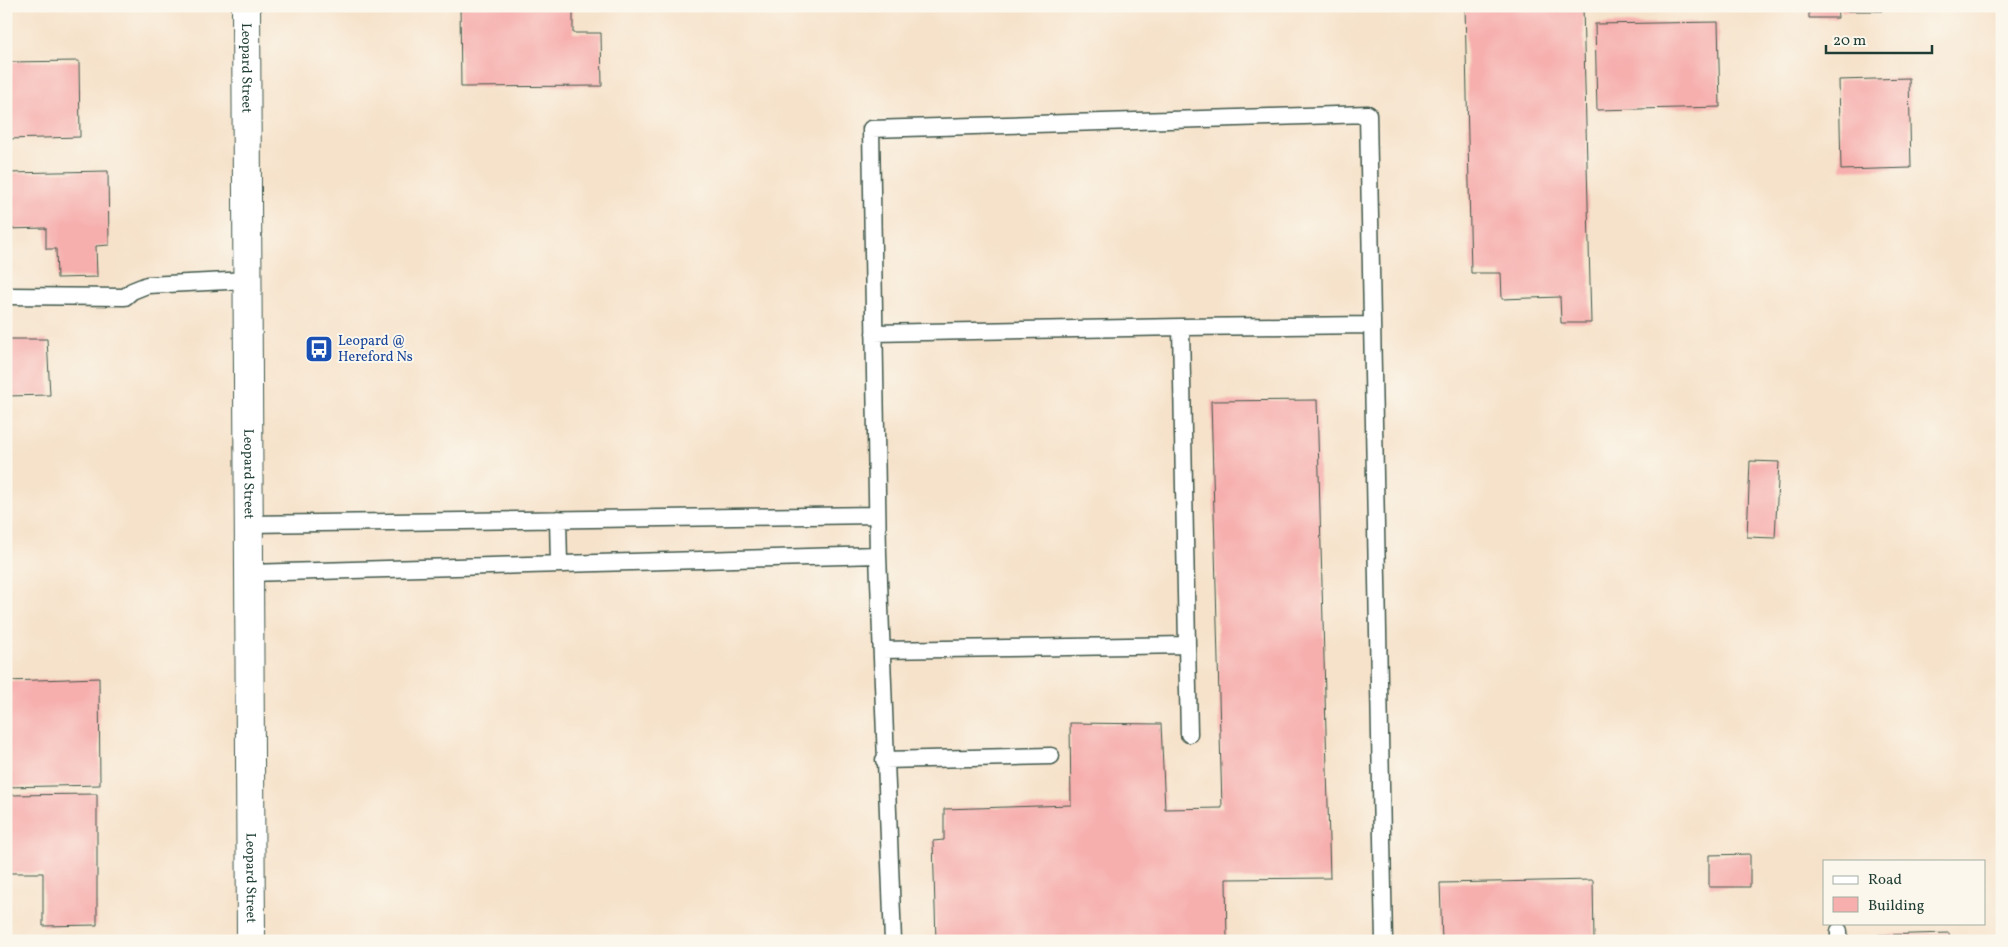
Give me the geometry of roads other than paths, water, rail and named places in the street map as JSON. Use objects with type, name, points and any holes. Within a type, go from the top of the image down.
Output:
[{"type":"main road","name":"Leopard Street","points":[[246,6],[251,941]]},
{"type":"lane","points":[[893,941],[884,760],[878,555],[871,129],[1368,114],[1384,941]]},
{"type":"lane","points":[[6,296],[125,297],[132,291],[146,285],[248,280]]},
{"type":"lane","points":[[874,333],[1372,325]]},
{"type":"lane","points":[[1180,327],[1189,734]]},
{"type":"lane","points":[[248,524],[877,515]]},
{"type":"lane","points":[[558,519],[559,564]]},
{"type":"lane","points":[[249,573],[878,555]]},
{"type":"lane","points":[[882,650],[1187,644]]},
{"type":"lane","points":[[884,760],[1052,756]]},
{"type":"place","name":"Leopard @ Hereford Ns","points":[[319,349]]}]
